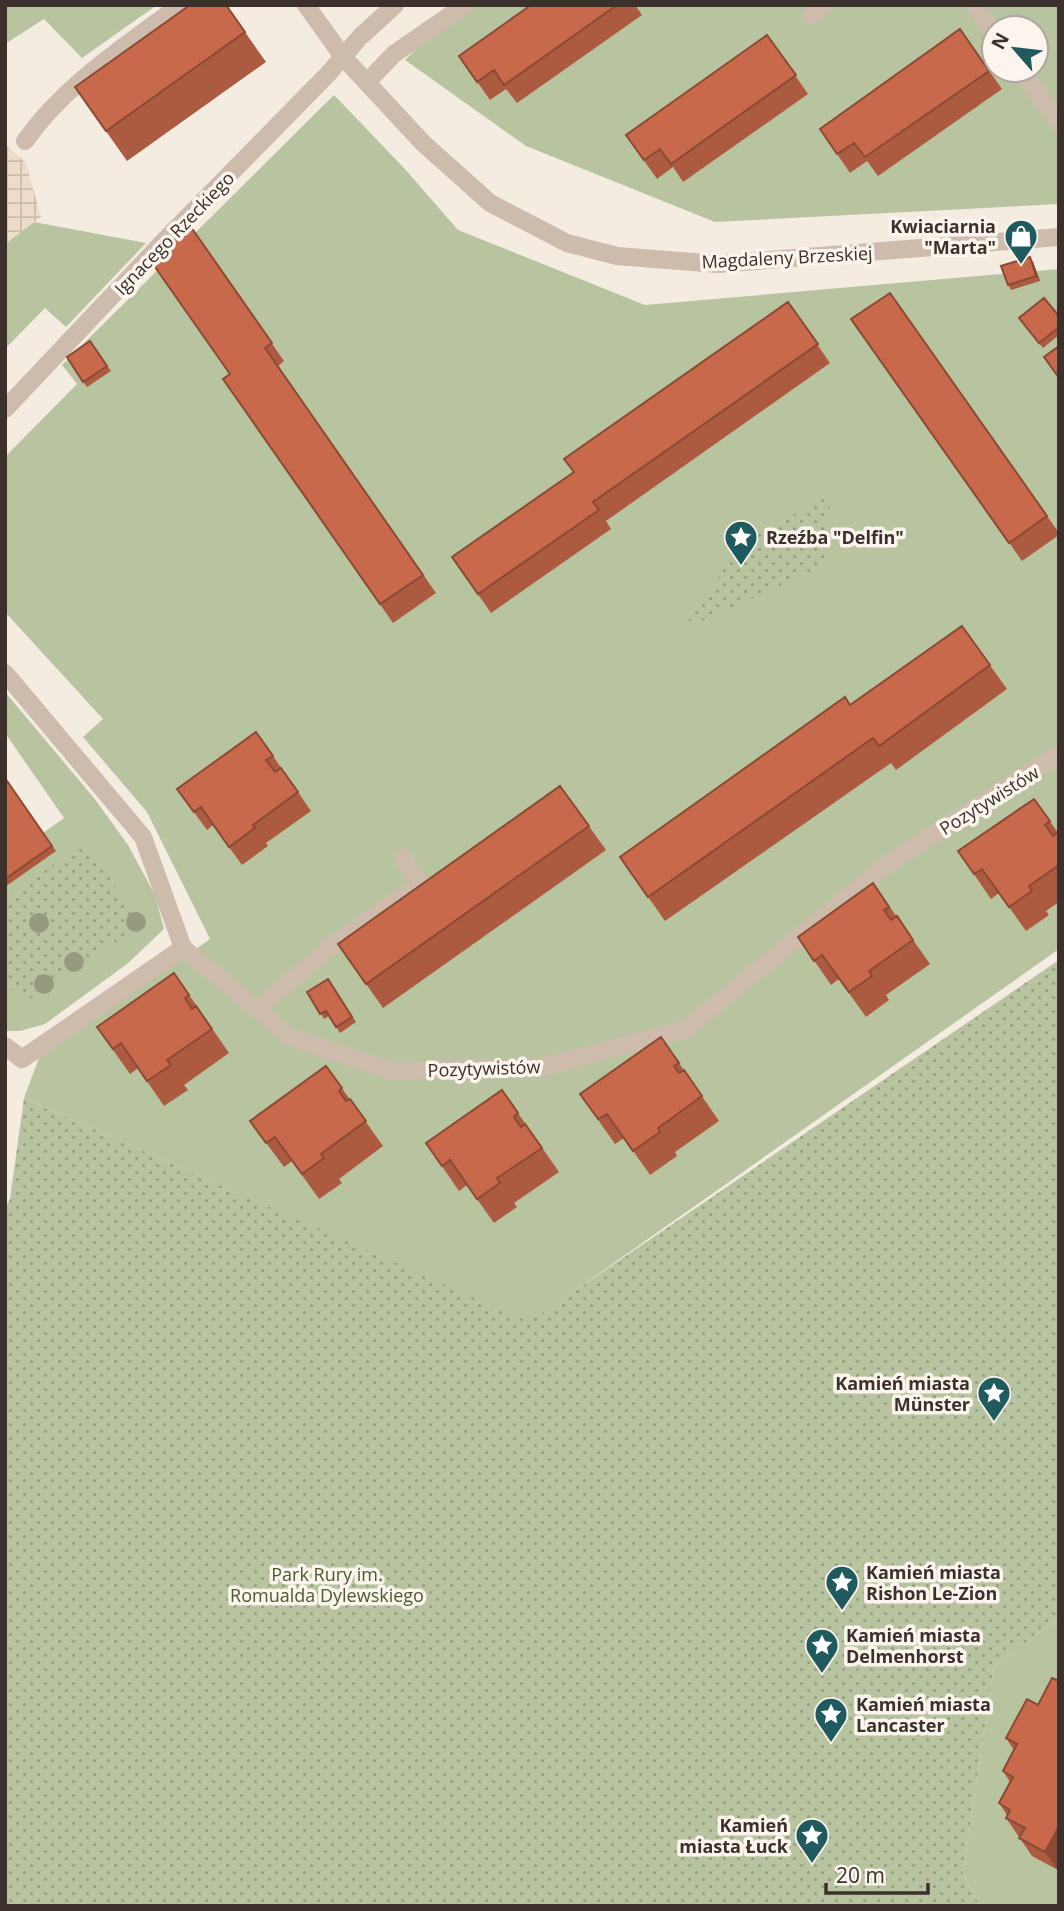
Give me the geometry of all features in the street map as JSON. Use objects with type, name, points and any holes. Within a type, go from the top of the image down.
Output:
[{"type":"street","points":[[25,141],[40,120],[96,68],[180,5]]},
{"type":"street","name":"Magdaleny Brzeskiej","points":[[306,5],[344,58],[423,143],[490,203],[567,243],[617,256],[718,264],[1059,237]]},
{"type":"street","points":[[344,58],[360,37],[395,5]]},
{"type":"street","points":[[367,82],[394,54],[465,5]]},
{"type":"street","name":"Ignacego Rzeckiego","points":[[5,409],[162,243],[344,58]]},
{"type":"street","points":[[1031,84],[1059,123]]},
{"type":"street","points":[[5,673],[143,837],[183,948],[22,1059],[5,1046]]},
{"type":"street","name":"Pozytywistów","points":[[183,948],[259,1008],[292,1038],[393,1071],[543,1067],[686,1029],[889,863],[1059,754]]},
{"type":"street","points":[[259,1008],[331,946],[420,884],[402,858]]},
{"type":"green space","points":[[5,5],[157,5],[82,58],[44,19],[5,44]]},
{"type":"green space","points":[[460,5],[1059,5],[1059,204],[715,222],[526,146],[405,60]]},
{"type":"green space","points":[[334,95],[404,168],[458,230],[645,305],[1059,269],[1059,949],[529,1323],[24,1098],[39,1058],[210,939],[147,812],[83,737],[103,719],[5,612],[5,457],[77,384],[62,365]]},
{"type":"green space","points":[[34,222],[146,243],[66,327],[45,308],[5,349],[5,244]]},
{"type":"green space","points":[[831,495],[824,559],[815,570],[682,630],[743,541]]},
{"type":"green space","points":[[5,692],[94,798],[128,845],[155,895],[164,929],[127,964],[45,1024],[20,1031],[5,1031],[5,887],[55,851],[43,833],[64,818],[5,733]]},
{"type":"green space","points":[[84,843],[143,924],[28,1000],[5,987],[5,898]]},
{"type":"green space","name":"Park Rury im. Romualda Dylewskiego","points":[[1059,960],[1059,1618],[994,1666],[963,1873],[980,1906],[5,1906],[5,1209],[10,1199],[24,1098],[529,1322]]},
{"type":"green space","points":[[1059,1618],[1059,1906],[980,1906],[963,1873],[994,1666]]},
{"type":"shaded area","points":[[5,144],[26,163],[41,217],[5,244]]},
{"type":"building","points":[[190,5],[226,5],[245,32],[106,131],[75,87]]},
{"type":"building","points":[[531,5],[617,5],[504,85],[494,70],[477,82],[459,56]]},
{"type":"building","points":[[960,29],[980,58],[980,77],[865,157],[854,143],[837,154],[820,129]]},
{"type":"building","points":[[767,35],[796,75],[671,164],[660,149],[644,160],[626,135]]},
{"type":"building","points":[[191,227],[272,343],[265,348],[423,575],[380,604],[223,379],[230,374],[148,257]]},
{"type":"building","points":[[1030,257],[1036,276],[1008,285],[1001,266]]},
{"type":"building","points":[[890,293],[1047,516],[1009,543],[851,319]]},
{"type":"building","points":[[1044,298],[1059,316],[1059,327],[1039,343],[1019,318]]},
{"type":"building","points":[[788,302],[818,344],[593,502],[599,510],[478,594],[452,557],[574,472],[564,459]]},
{"type":"building","points":[[90,341],[107,366],[83,382],[67,357]]},
{"type":"building","points":[[1059,346],[1059,378],[1044,357]]},
{"type":"building","points":[[962,626],[990,665],[879,746],[873,738],[648,897],[620,857],[845,697],[850,705]]},
{"type":"building","points":[[256,732],[273,756],[266,760],[275,772],[281,768],[298,792],[253,825],[255,828],[229,847],[201,807],[194,812],[177,789]]},
{"type":"building","points":[[5,778],[52,846],[5,879]]},
{"type":"building","points":[[560,786],[589,826],[366,984],[338,944]]},
{"type":"building","points":[[1034,799],[1050,821],[1045,825],[1053,836],[1058,832],[1059,834],[1059,865],[1029,886],[1032,891],[1009,907],[982,869],[974,874],[958,851]]},
{"type":"building","points":[[873,883],[889,907],[884,910],[888,916],[891,920],[897,916],[913,940],[869,971],[872,976],[849,992],[822,955],[814,961],[798,937]]},
{"type":"building","points":[[174,973],[189,995],[185,998],[192,1009],[196,1006],[212,1029],[167,1060],[171,1065],[147,1081],[121,1043],[113,1049],[97,1027]]},
{"type":"building","points":[[328,979],[352,1017],[336,1027],[326,1011],[320,1014],[307,992]]},
{"type":"building","points":[[661,1037],[679,1063],[674,1066],[679,1073],[684,1070],[702,1096],[658,1128],[660,1132],[633,1151],[607,1114],[598,1119],[580,1094]]},
{"type":"building","points":[[326,1066],[342,1088],[339,1091],[346,1101],[350,1099],[366,1121],[321,1154],[324,1158],[302,1174],[275,1137],[266,1143],[250,1121]]},
{"type":"building","points":[[502,1090],[518,1113],[514,1117],[521,1127],[525,1124],[542,1148],[497,1178],[500,1183],[477,1199],[450,1160],[442,1166],[426,1143]]},
{"type":"building","points":[[1052,1678],[1059,1681],[1059,1826],[1045,1852],[1019,1838],[1025,1828],[1006,1818],[1010,1810],[999,1803],[1013,1777],[1003,1771],[1017,1744],[1006,1738],[1027,1699],[1038,1705]]},
{"type":"place","name":"Kwiaciarnia \"Marta\"","points":[[1021,266]]},
{"type":"place","name":"Rzeźba \"Delfin\"","points":[[741,567]]},
{"type":"place","name":"Kamień miasta Münster","points":[[994,1423]]},
{"type":"place","name":"Kamień miasta Rishon Le-Zion","points":[[842,1612]]},
{"type":"place","name":"Kamień miasta Delmenhorst","points":[[822,1675]]},
{"type":"place","name":"Kamień miasta Lancaster","points":[[831,1744]]},
{"type":"place","name":"Kamień miasta Łuck","points":[[812,1865]]}]
